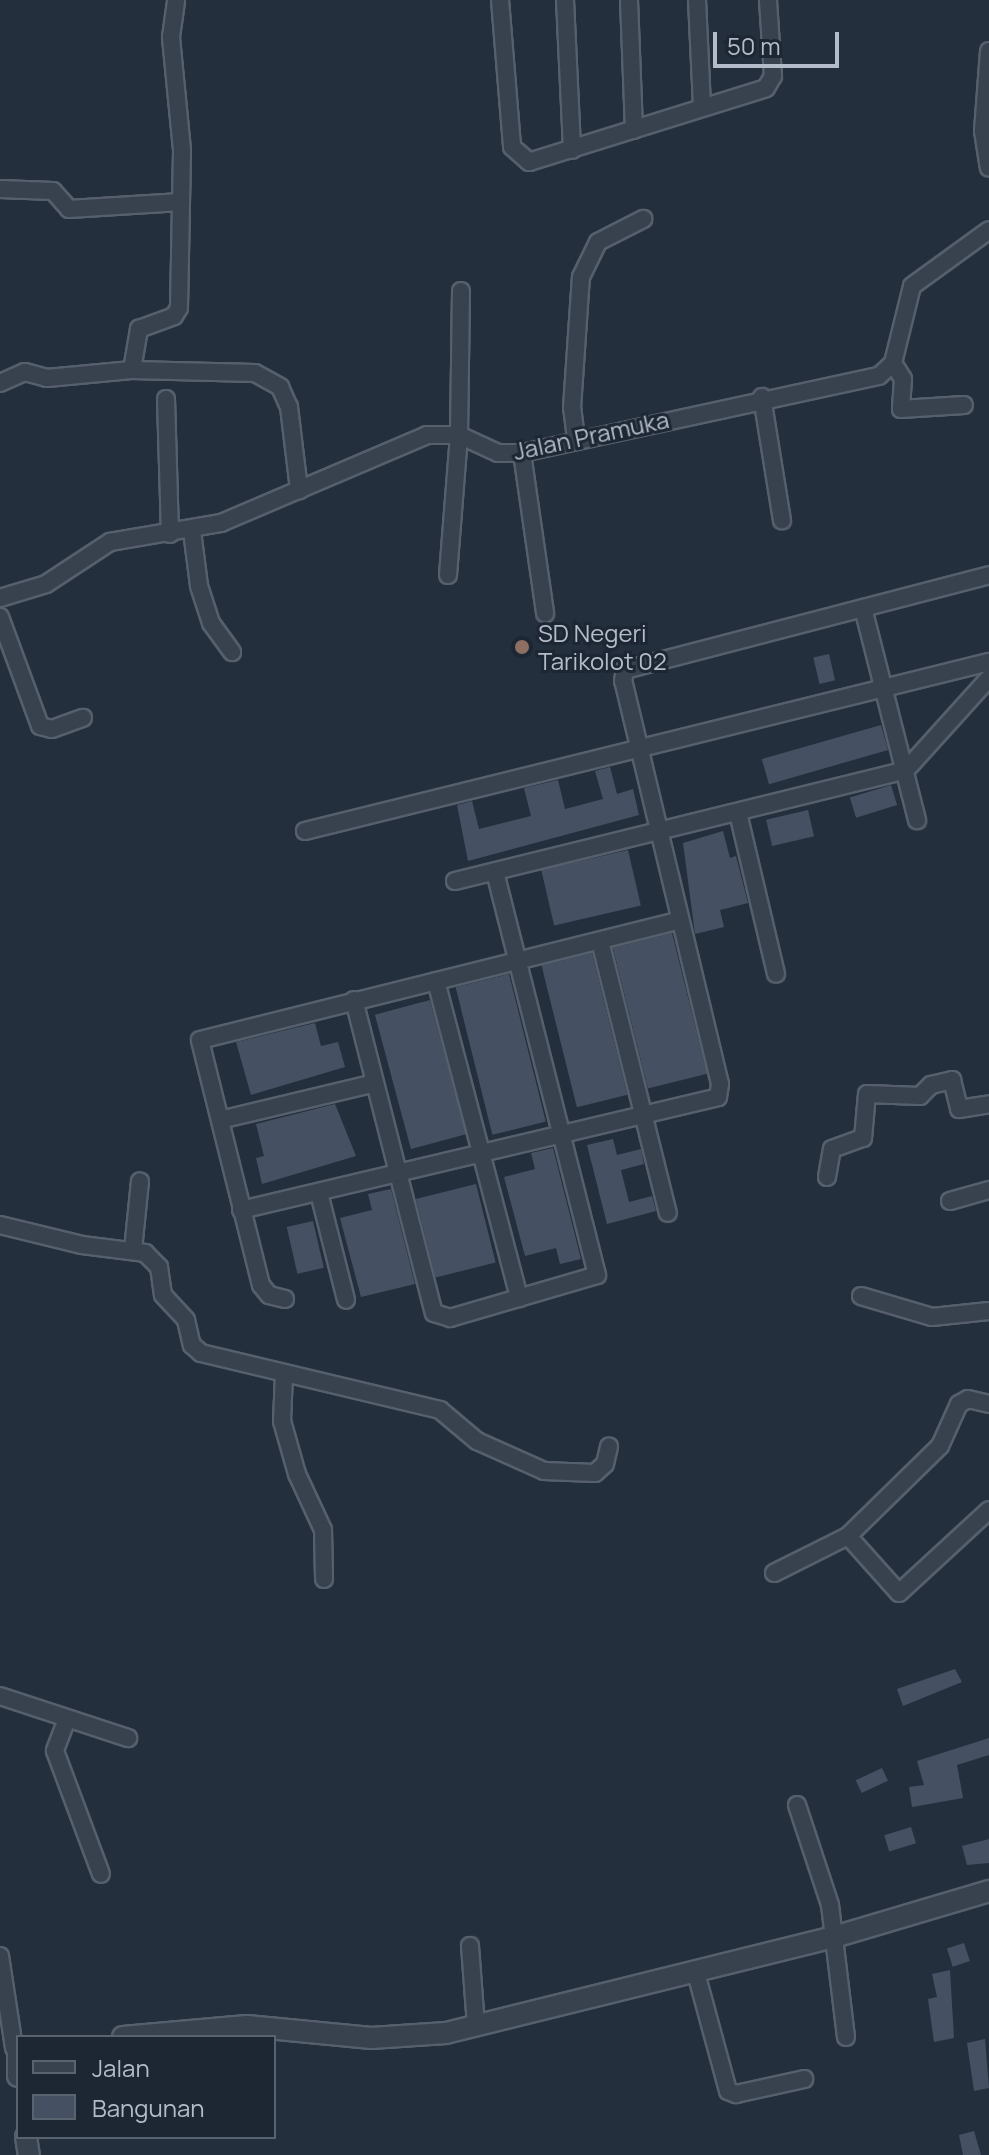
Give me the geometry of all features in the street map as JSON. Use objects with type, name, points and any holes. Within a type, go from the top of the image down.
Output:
[{"type":"street","points":[[132,370],[139,329],[174,316],[179,308],[181,202],[171,37],[176,0]]},
{"type":"street","points":[[500,0],[512,147],[529,162],[634,130],[702,105],[766,88],[773,80],[768,0]]},
{"type":"street","points":[[565,0],[572,150]]},
{"type":"street","points":[[629,0],[634,130]]},
{"type":"street","points":[[697,0],[702,105]]},
{"type":"street","points":[[989,51],[983,131],[989,168]]},
{"type":"street","points":[[0,189],[53,191],[69,209],[181,202]]},
{"type":"street","points":[[576,439],[573,387],[581,277],[598,242],[643,219]]},
{"type":"street","points":[[964,405],[901,409],[903,379],[893,363],[912,286],[989,230]]},
{"type":"street","points":[[448,575],[459,435],[461,291]]},
{"type":"street","name":"Jalan Pramuka","points":[[0,598],[46,584],[110,542],[192,531],[299,490],[427,435],[459,435],[498,453],[522,453],[762,397],[879,376],[893,363]]},
{"type":"street","points":[[0,383],[25,372],[62,378],[132,370],[255,373],[280,387],[297,442],[299,490]]},
{"type":"street","points":[[762,397],[782,520]]},
{"type":"street","points":[[166,399],[170,534]]},
{"type":"street","points":[[522,453],[545,613]]},
{"type":"street","points":[[192,531],[199,586],[211,623],[232,652]]},
{"type":"street","points":[[241,1210],[558,1132],[712,1100],[721,1091],[639,747],[625,670],[989,575]]},
{"type":"street","points":[[863,608],[917,820]]},
{"type":"street","points":[[0,617],[40,726],[52,729],[83,718]]},
{"type":"street","points":[[305,831],[989,662]]},
{"type":"street","points":[[455,881],[906,770],[989,678]]},
{"type":"street","points":[[738,813],[776,974]]},
{"type":"street","points":[[354,1000],[434,1313],[450,1318],[598,1273],[558,1132],[495,872]]},
{"type":"street","points":[[285,1299],[269,1295],[261,1285],[200,1040],[680,920]]},
{"type":"street","points":[[600,941],[668,1213]]},
{"type":"street","points":[[436,981],[519,1298]]},
{"type":"street","points":[[827,1177],[832,1149],[863,1138],[867,1094],[920,1096],[931,1085],[952,1080],[959,1109],[989,1104]]},
{"type":"street","points":[[220,1120],[375,1083]]},
{"type":"street","points":[[133,1250],[140,1181]]},
{"type":"street","points":[[950,1201],[989,1190]]},
{"type":"street","points":[[319,1193],[346,1300]]},
{"type":"street","points":[[0,1225],[82,1245],[145,1253],[159,1267],[163,1295],[186,1320],[195,1349],[284,1374],[440,1410],[477,1441],[544,1471],[595,1473],[605,1464],[609,1446]]},
{"type":"street","points":[[861,1296],[932,1317],[989,1311]]},
{"type":"street","points":[[284,1374],[282,1421],[297,1474],[323,1530],[324,1579]]},
{"type":"street","points":[[774,1573],[848,1536],[940,1446],[959,1404],[968,1399],[989,1404]]},
{"type":"street","points":[[848,1536],[899,1593],[989,1510]]},
{"type":"street","points":[[0,1696],[128,1738]]},
{"type":"street","points":[[67,1719],[55,1751],[101,1874]]},
{"type":"street","points":[[797,1805],[826,1893],[846,2037]]},
{"type":"street","points":[[149,2035],[265,2026],[409,2039],[696,1973],[834,1937],[989,1891]]},
{"type":"street","points":[[470,1946],[476,2026]]},
{"type":"street","points":[[0,1956],[16,2048]]},
{"type":"street","points":[[696,1973],[728,2091],[736,2094],[804,2079]]},
{"type":"building","points":[[829,654],[835,680],[819,684],[813,658]]},
{"type":"building","points":[[881,725],[888,750],[769,784],[762,759]]},
{"type":"building","points":[[610,767],[617,794],[633,789],[639,815],[468,861],[457,805],[472,801],[479,829],[531,816],[524,788],[558,780],[565,809],[603,799],[595,771]]},
{"type":"building","points":[[891,785],[897,805],[856,818],[850,798]]},
{"type":"building","points":[[808,810],[814,836],[772,846],[766,820]]},
{"type":"building","points":[[723,831],[730,858],[736,856],[748,903],[720,910],[724,927],[695,934],[683,843]]},
{"type":"building","points":[[628,850],[641,906],[554,926],[541,870]]},
{"type":"building","points":[[672,933],[707,1074],[648,1088],[613,948]]},
{"type":"building","points":[[592,953],[627,1095],[577,1107],[542,966]]},
{"type":"building","points":[[509,974],[546,1121],[492,1135],[456,987]]},
{"type":"building","points":[[430,1000],[466,1134],[411,1149],[375,1015]]},
{"type":"building","points":[[315,1023],[321,1046],[338,1042],[345,1067],[251,1095],[236,1042]]},
{"type":"building","points":[[335,1104],[356,1156],[262,1184],[256,1158],[264,1156],[256,1124]]},
{"type":"building","points":[[613,1139],[617,1155],[641,1149],[644,1164],[621,1170],[629,1202],[652,1196],[656,1211],[607,1224],[587,1145]]},
{"type":"building","points":[[553,1148],[581,1259],[560,1264],[556,1248],[525,1256],[504,1177],[535,1169],[531,1153]]},
{"type":"building","points":[[476,1184],[496,1263],[435,1278],[416,1199]]},
{"type":"building","points":[[391,1189],[415,1284],[361,1297],[340,1218],[372,1210],[368,1194]]},
{"type":"building","points":[[313,1221],[324,1268],[297,1274],[287,1227]]},
{"type":"building","points":[[955,1669],[962,1682],[903,1706],[897,1689]]},
{"type":"building","points":[[989,1738],[989,1755],[957,1765],[963,1798],[912,1807],[909,1787],[924,1785],[917,1761]]},
{"type":"building","points":[[882,1768],[888,1781],[862,1793],[856,1780]]},
{"type":"building","points":[[911,1827],[916,1843],[889,1851],[884,1835]]},
{"type":"building","points":[[989,1839],[989,1863],[967,1865],[962,1846]]},
{"type":"building","points":[[964,1943],[970,1961],[953,1967],[947,1949]]},
{"type":"building","points":[[950,1970],[954,2038],[934,2042],[928,1999],[937,1997],[932,1974]]},
{"type":"building","points":[[985,2039],[989,2088],[974,2091],[967,2043]]},
{"type":"building","points":[[974,2131],[981,2155],[963,2155],[959,2135]]},
{"type":"place","name":"SD Negeri Tarikolot 02","points":[[522,647]]}]
